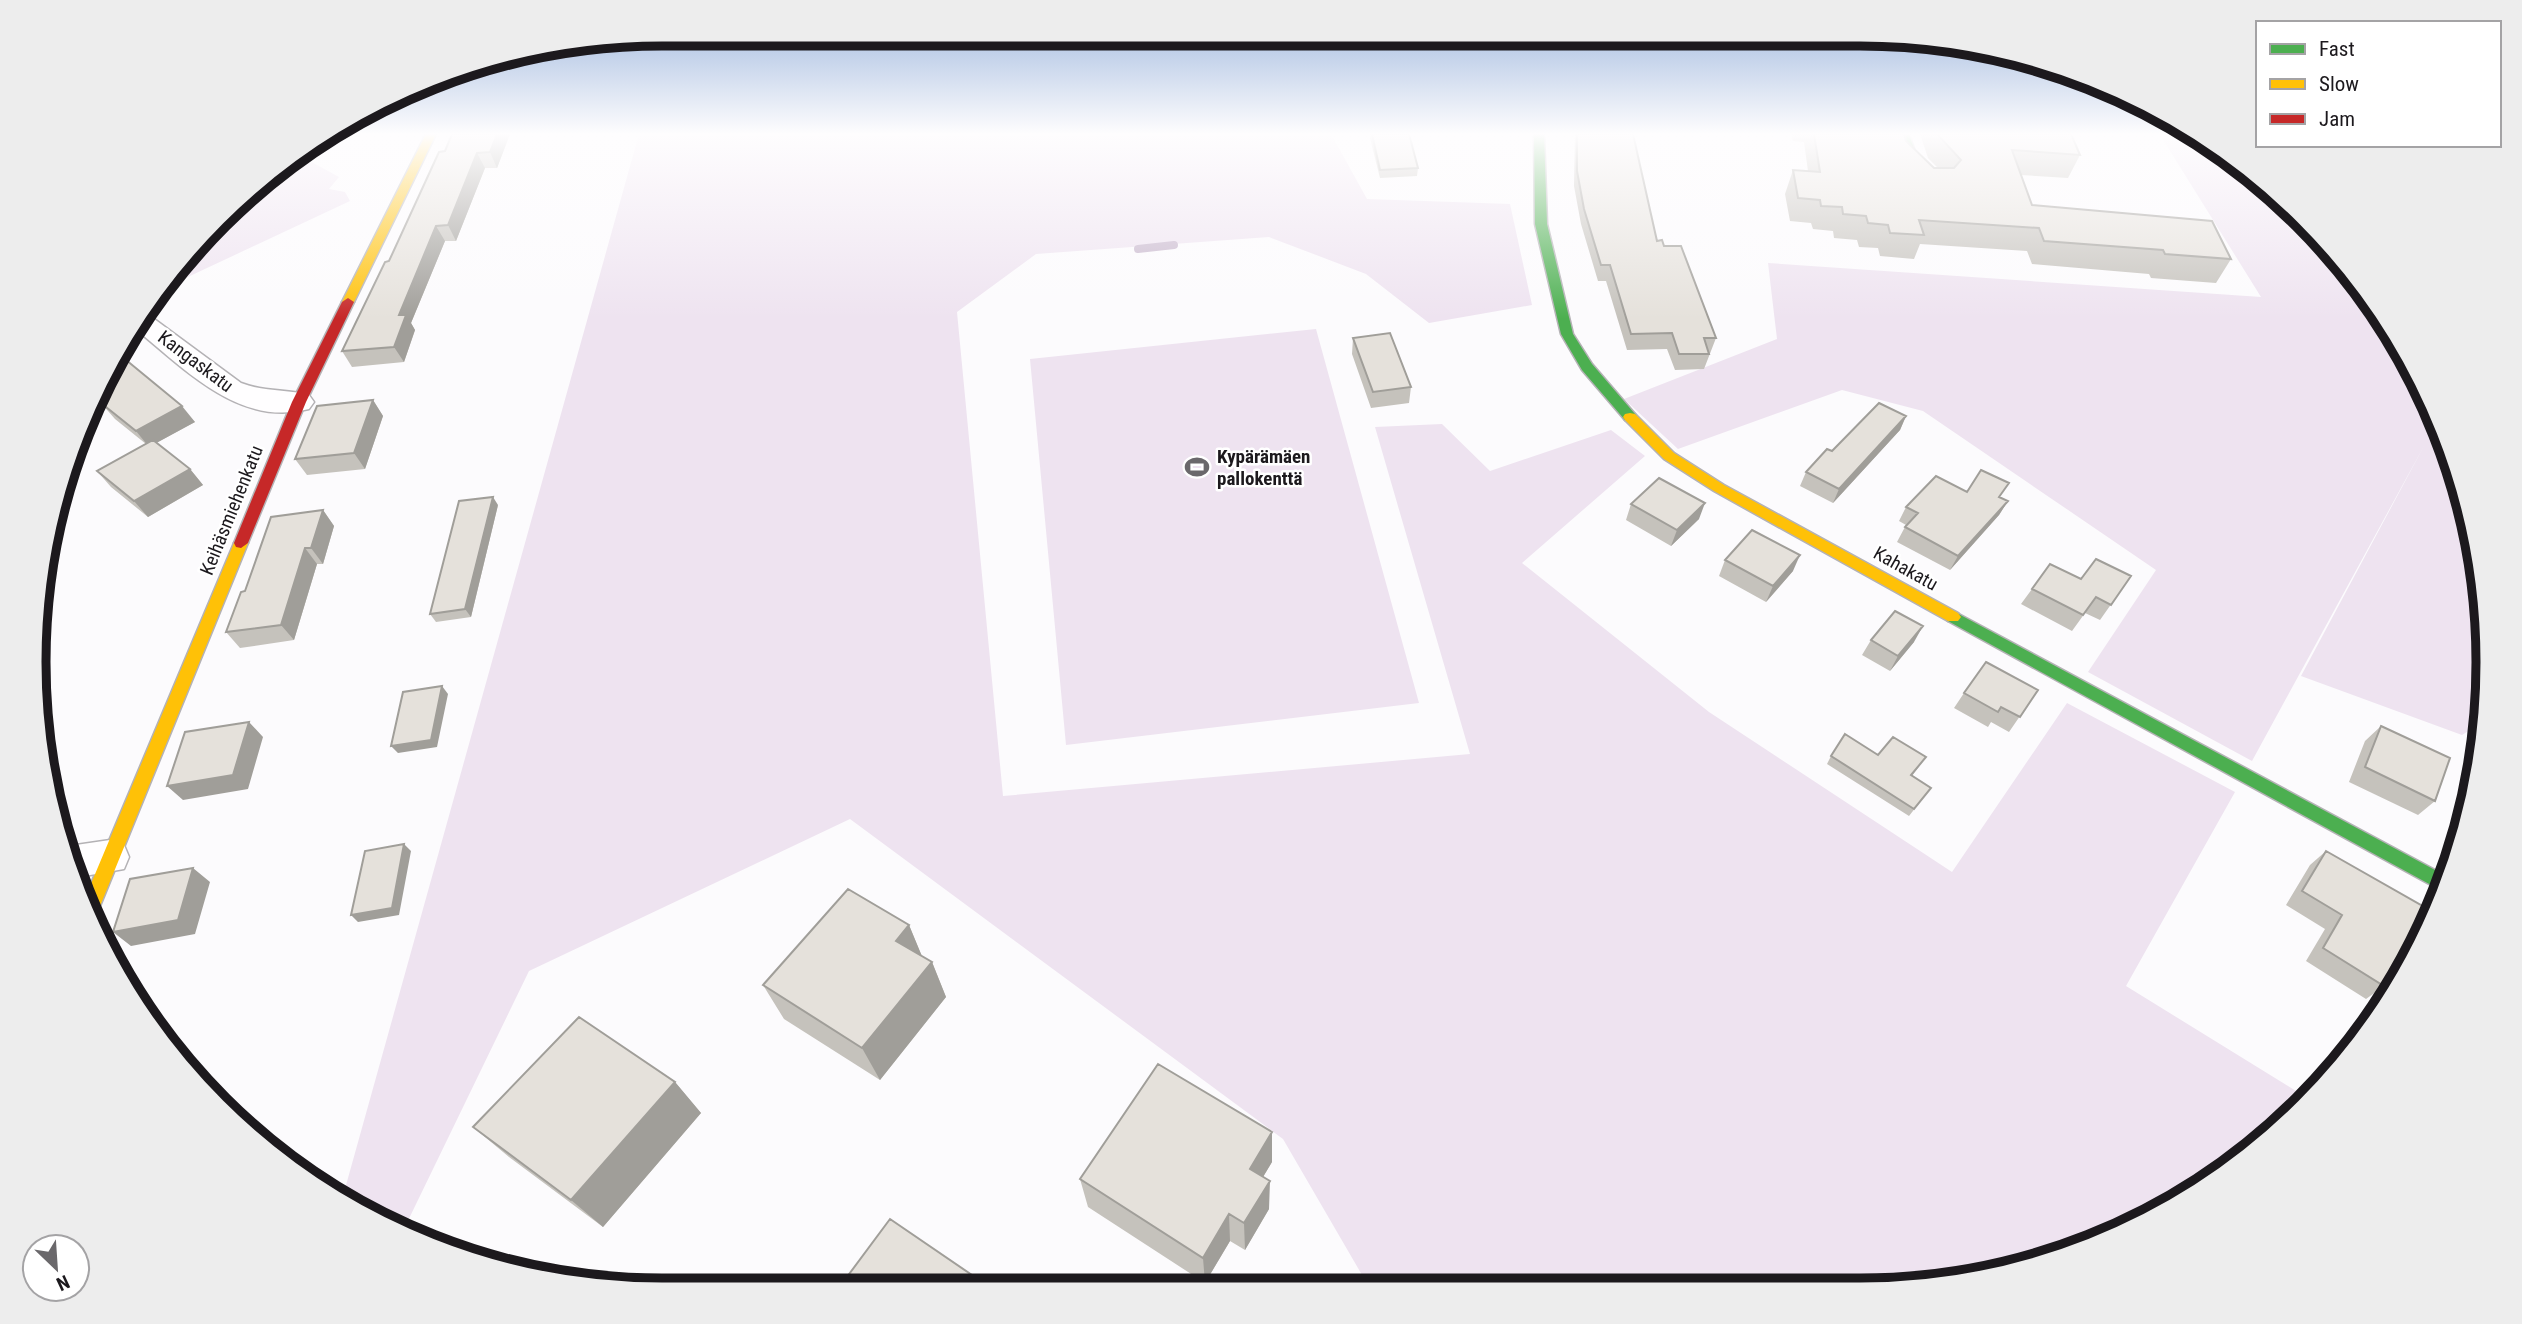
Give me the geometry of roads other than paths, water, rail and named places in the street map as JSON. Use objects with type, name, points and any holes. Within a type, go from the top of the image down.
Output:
[{"type":"street","name":"Keihäsmiehenkatu","points":[[90,893],[92,859],[299,402],[401,196]]},
{"type":"street","name":"Kahakatu","points":[[1540,196],[1541,224],[1567,334],[1587,367],[1613,401],[1669,456],[1720,488],[2130,715],[2437,880]]},
{"type":"street","name":"Kangaskatu","points":[[146,324],[231,390],[255,400],[299,402]]},
{"type":"waterway","points":[[1138,249],[1174,245]]},
{"type":"place","name":"Kypärämäen pallokenttä","points":[[1197,467]]}]
